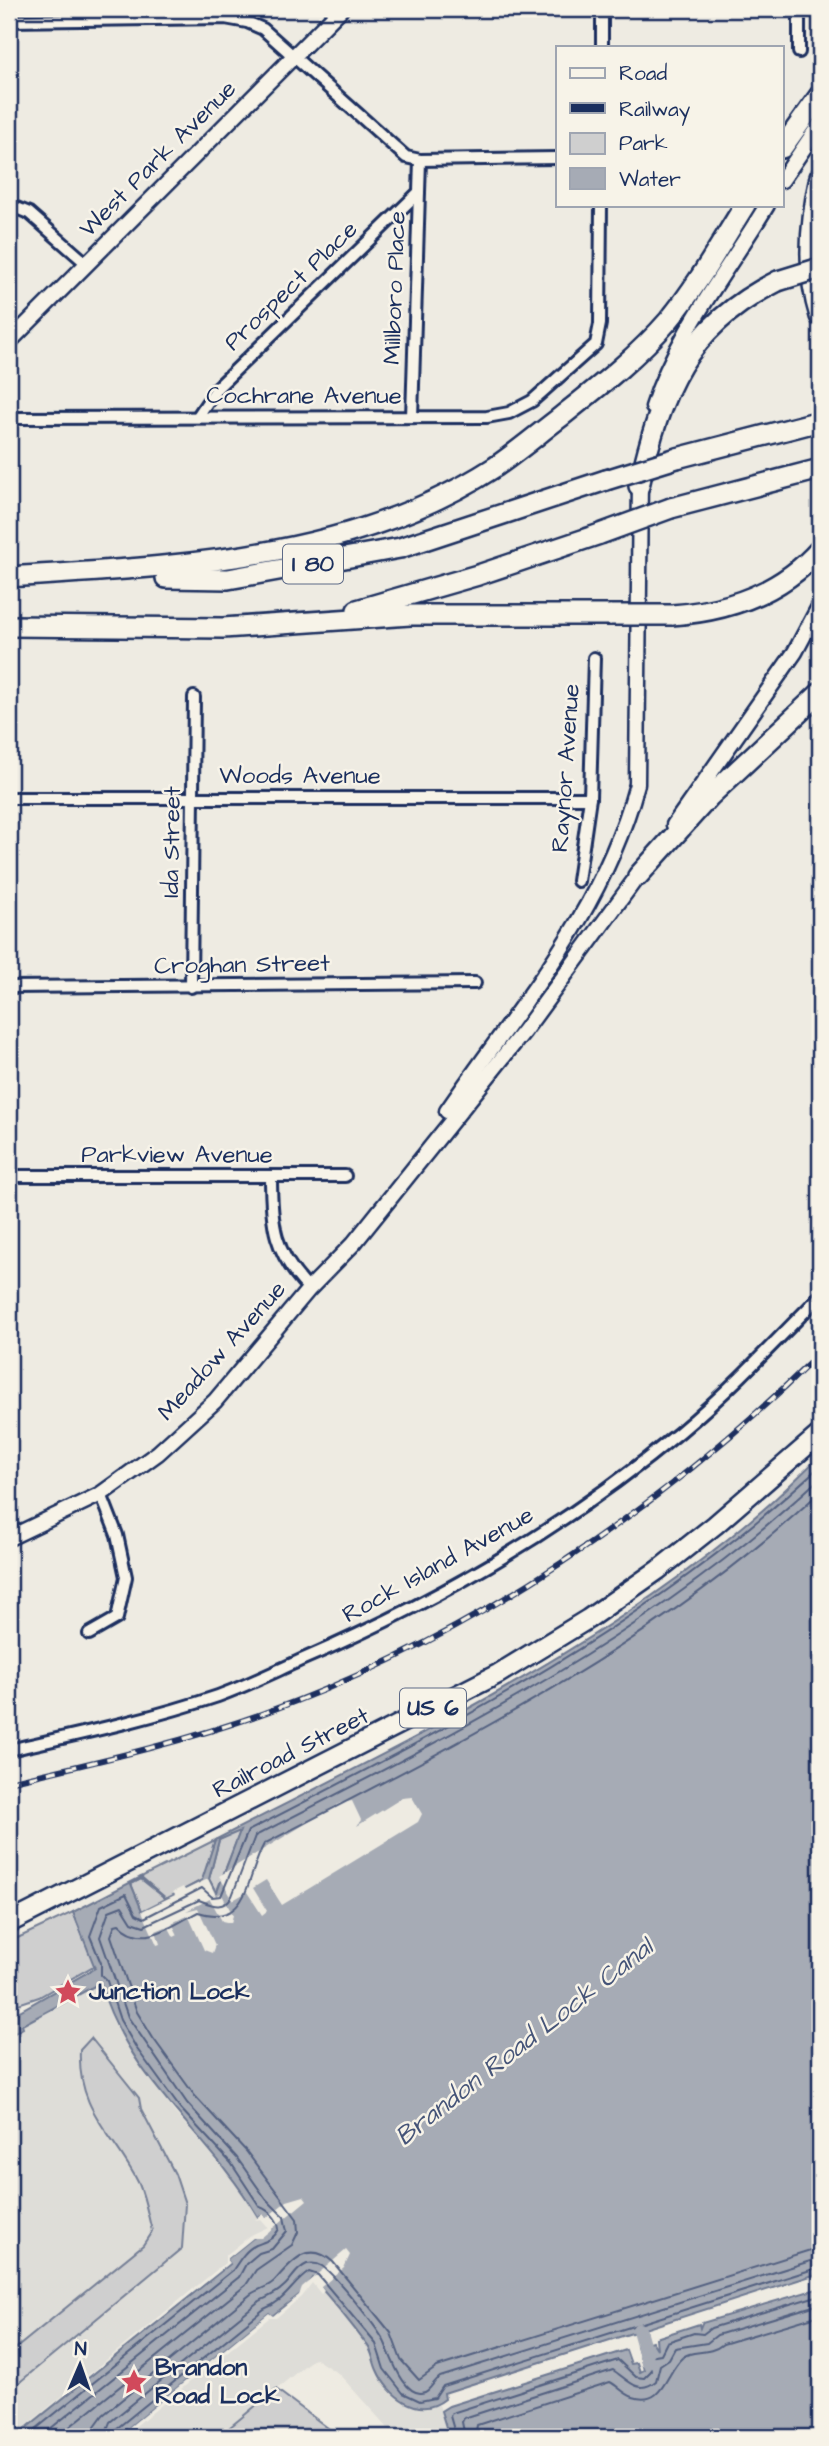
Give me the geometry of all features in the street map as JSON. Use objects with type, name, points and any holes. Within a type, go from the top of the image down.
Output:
[{"type":"highway","points":[[784,145],[820,95]]},
{"type":"highway","points":[[820,177],[811,243],[813,285],[820,316]]},
{"type":"highway","points":[[9,577],[196,565],[282,550],[368,527],[442,496],[495,467],[616,373],[670,318],[744,206]]},
{"type":"highway","points":[[639,486],[657,415],[668,385],[683,362],[723,317],[778,281],[820,268]]},
{"type":"highway","name":"I 80","points":[[9,577],[228,579],[400,548],[677,458],[820,421]]},
{"type":"highway","name":"I 80","points":[[9,626],[223,628],[326,619],[478,575],[671,508],[820,469]]},
{"type":"highway","points":[[326,619],[410,615],[672,615],[713,610],[768,590],[796,572],[820,549]]},
{"type":"highway","points":[[638,876],[710,796],[820,693]]},
{"type":"main road","name":"Railroad Street","points":[[9,1923],[498,1674],[588,1619],[658,1570],[715,1525],[820,1434]]},
{"type":"street","name":"West Park Avenue","points":[[9,342],[341,9]]},
{"type":"street","points":[[602,9],[602,46]]},
{"type":"street","points":[[799,9],[799,52]]},
{"type":"street","points":[[9,21],[225,13],[263,29],[406,157],[420,160],[556,158]]},
{"type":"street","points":[[784,177],[820,124]]},
{"type":"street","name":"Millboro Place","points":[[412,417],[420,160]]},
{"type":"street","name":"Prospect Place","points":[[198,416],[217,388],[419,192]]},
{"type":"street","points":[[9,205],[29,213],[86,262]]},
{"type":"street","name":"Cochrane Avenue","points":[[9,418],[487,417],[509,412],[539,396],[596,344],[600,324],[601,206]]},
{"type":"street","points":[[402,1179],[485,1057],[562,952],[589,906],[624,831],[637,784],[639,486],[644,444],[662,379],[766,206]]},
{"type":"street","points":[[402,1179],[524,1031],[638,876],[795,652],[820,605]]},
{"type":"street","name":"Raynor Avenue","points":[[578,881],[590,798],[594,658]]},
{"type":"street","name":"Ida Street","points":[[191,987],[194,697]]},
{"type":"street","name":"Woods Avenue","points":[[9,798],[590,798]]},
{"type":"street","name":"Croghan Street","points":[[9,987],[475,983]]},
{"type":"street","name":"Parkview Avenue","points":[[9,1176],[345,1176]]},
{"type":"street","points":[[271,1176],[271,1220],[281,1253],[309,1289]]},
{"type":"street","name":"Meadow Avenue","points":[[9,1538],[101,1494],[158,1453],[215,1401],[309,1289],[354,1242],[402,1179]]},
{"type":"street","name":"Rock Island Avenue","points":[[9,1750],[140,1720],[221,1695],[352,1638],[457,1584],[574,1512],[680,1432],[750,1368],[820,1296]]},
{"type":"street","points":[[89,1634],[117,1618],[126,1577],[117,1535],[101,1494]]},
{"type":"shaded area","points":[[100,1983],[114,2023],[131,2053],[175,2113],[225,2168],[258,2217],[262,2214],[272,2228],[253,2238],[229,2258],[230,2263],[16,2437],[9,2437],[9,2036],[22,2025]]},
{"type":"shaded area","points":[[312,2278],[370,2348],[378,2372],[429,2407],[439,2405],[449,2433],[442,2435],[436,2429],[396,2437],[339,2374],[314,2358],[218,2437],[116,2437]]},
{"type":"green space","points":[[241,1829],[216,1893],[209,1879],[219,1840]]},
{"type":"green space","points":[[215,1840],[203,1880],[142,1911],[131,1884],[141,1879],[145,1881],[141,1877]]},
{"type":"green space","points":[[73,1912],[95,1965],[39,1997],[12,2006],[15,2014],[9,2022],[9,1942]]},
{"type":"green space","points":[[91,2038],[139,2098],[141,2109],[175,2174],[185,2204],[182,2248],[9,2391],[9,2354],[143,2245],[152,2231],[139,2184],[99,2121],[84,2090],[80,2050]]},
{"type":"green space","points":[[276,2389],[340,2437],[218,2437]]},
{"type":"water","name":"Brandon Road Lock Canal","points":[[820,1456],[820,2273],[444,2393],[445,2399],[425,2407],[415,2406],[396,2396],[382,2380],[369,2348],[312,2278],[299,2295],[272,2316],[269,2313],[117,2437],[15,2437],[230,2264],[227,2259],[253,2238],[272,2228],[261,2215],[258,2217],[217,2158],[150,2079],[114,2019],[100,1983],[22,2025],[23,2028],[9,2036],[9,2011],[16,2013],[95,1968],[73,1912],[141,1877],[167,1899],[202,1880],[215,1840],[497,1693],[632,1610],[696,1564],[766,1507]],"holes":[[[240,1831],[217,1892],[216,1892],[209,1879],[219,1840]],[[141,1879],[166,1899],[166,1900],[142,1911],[131,1884]]]},
{"type":"water","points":[[820,2288],[820,2437],[449,2437],[441,2411],[449,2406],[626,2350],[631,2364],[637,2363],[640,2372],[644,2370],[637,2346],[652,2341],[657,2349],[656,2338],[699,2324],[700,2328],[702,2323]]},
{"type":"pier","points":[[412,1797],[422,1814],[418,1822],[282,1905],[266,1880],[253,1888],[267,1911],[262,1915],[247,1892],[233,1900],[219,1876],[340,1803],[352,1801],[361,1820],[357,1826],[402,1798]]},
{"type":"pier","points":[[208,1879],[216,1896],[221,1893],[233,1915],[231,1923],[222,1921],[210,1899],[186,1911],[198,1908],[215,1945],[212,1953],[204,1950],[188,1915],[172,1923],[178,1935],[174,1937],[168,1926],[156,1931],[160,1944],[157,1945],[142,1911],[175,1895],[173,1892],[183,1887],[185,1890]]},
{"type":"pier","points":[[304,2196],[307,2200],[261,2238],[253,2238],[227,2259],[230,2263],[12,2437],[225,2263],[225,2256],[251,2235],[268,2227],[261,2219],[255,2220],[262,2214],[266,2218],[287,2201]]},
{"type":"pier","points":[[346,2250],[350,2255],[344,2268],[321,2287],[324,2291],[321,2294],[312,2283],[301,2297],[276,2318],[269,2318],[122,2437],[117,2437],[269,2313],[273,2316],[299,2295],[302,2287]]},
{"type":"waterway","points":[[639,2330],[648,2362]]},
{"type":"railway","points":[[9,1782],[138,1751],[233,1724],[340,1683],[416,1647],[561,1563],[630,1515],[697,1464],[820,1353]]},
{"type":"place","name":"Junction Lock","points":[[68,1992]]},
{"type":"place","name":"Brandon Road Lock","points":[[134,2382]]}]
